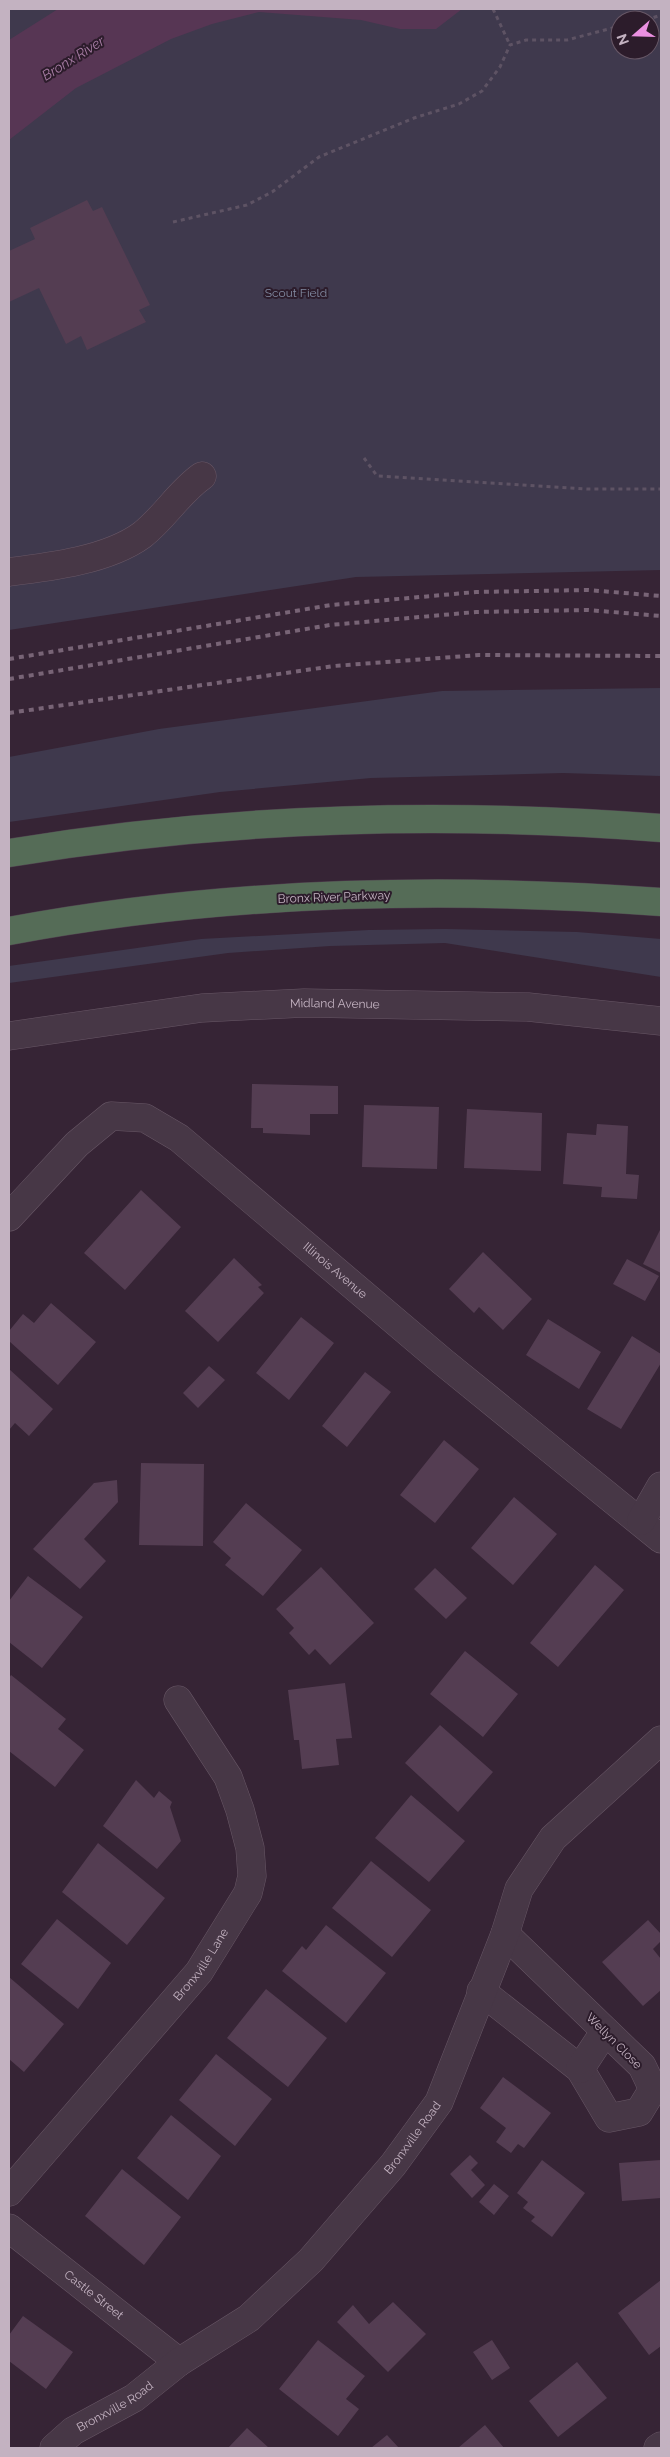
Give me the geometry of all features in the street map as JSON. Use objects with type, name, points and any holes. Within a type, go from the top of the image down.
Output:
[{"type":"highway","points":[[9,853],[154,833],[282,822],[440,818],[571,821],[661,828]]},
{"type":"highway","points":[[571,821],[661,818]]},
{"type":"highway","name":"Bronx River Parkway","points":[[9,931],[162,909],[333,896],[514,894],[661,902]]},
{"type":"street","points":[[9,572],[71,562],[109,552],[140,536],[167,513],[187,487],[202,476]]},
{"type":"street","name":"Midland Avenue","points":[[9,1036],[202,1008],[304,1003],[528,1007],[661,1021]]},
{"type":"street","name":"Illinois Avenue","points":[[9,1217],[77,1144],[111,1116],[145,1118],[179,1138],[442,1361],[661,1539]]},
{"type":"street","points":[[641,1521],[661,1486]]},
{"type":"street","name":"Bronxville Lane","points":[[9,2192],[199,1972],[248,1893],[252,1876],[250,1848],[240,1810],[228,1778],[178,1700]]},
{"type":"street","name":"Bronxville Road","points":[[54,2448],[73,2431],[134,2398],[179,2362],[256,2312],[311,2260],[393,2165],[439,2102],[505,1934],[519,1889],[553,1838],[661,1740]]},
{"type":"street","name":"Wellyn Close","points":[[481,1991],[580,2069],[609,2118],[638,2112],[653,2089],[642,2066],[505,1934]]},
{"type":"street","points":[[580,2069],[606,2031]]},
{"type":"street","name":"Castle Street","points":[[9,2228],[179,2362]]},
{"type":"path","points":[[492,9],[510,45]]},
{"type":"path","points":[[173,222],[247,205],[272,192],[319,157],[414,118],[459,104],[482,91],[500,67],[510,45],[526,40],[568,40],[610,29]]},
{"type":"path","points":[[364,458],[377,476],[587,489],[661,488]]},
{"type":"green space","name":"Scout Field","points":[[9,9],[661,9],[661,570],[356,577],[9,630]]},
{"type":"green space","points":[[661,688],[661,776],[563,773],[371,778],[220,792],[9,822],[9,757],[159,729],[442,691]]},
{"type":"green space","points":[[445,929],[577,932],[661,939],[661,977],[445,943],[330,946],[228,953],[9,983],[9,966],[201,939],[369,930]]},
{"type":"water","name":"Bronx River","points":[[58,9],[462,9],[436,29],[400,29],[361,20],[259,12],[212,24],[171,39],[76,88],[9,140],[9,40]]},
{"type":"building","points":[[87,200],[93,211],[102,207],[150,305],[139,310],[146,322],[87,350],[81,336],[66,344],[39,288],[9,302],[9,251],[35,239],[30,228]]},
{"type":"building","points":[[252,1084],[338,1086],[338,1114],[310,1114],[310,1135],[263,1133],[263,1128],[251,1128]]},
{"type":"building","points":[[364,1105],[439,1107],[437,1169],[362,1167]]},
{"type":"building","points":[[467,1109],[542,1113],[541,1171],[464,1168]]},
{"type":"building","points":[[597,1124],[628,1126],[626,1174],[639,1175],[637,1199],[601,1197],[602,1187],[563,1184],[567,1133],[596,1135]]},
{"type":"building","points":[[141,1190],[181,1227],[125,1290],[84,1253]]},
{"type":"building","points":[[661,1228],[661,1273],[643,1264]]},
{"type":"building","points":[[483,1252],[532,1299],[503,1330],[479,1307],[474,1313],[449,1289]]},
{"type":"building","points":[[234,1258],[262,1285],[258,1287],[264,1293],[218,1342],[185,1311]]},
{"type":"building","points":[[627,1259],[659,1276],[645,1301],[613,1284]]},
{"type":"building","points":[[51,1303],[96,1342],[58,1385],[9,1341],[9,1331],[23,1314],[34,1323]]},
{"type":"building","points":[[301,1317],[334,1343],[289,1400],[256,1373]]},
{"type":"building","points":[[548,1319],[601,1352],[579,1389],[526,1355]]},
{"type":"building","points":[[632,1336],[661,1354],[661,1363],[621,1429],[587,1409]]},
{"type":"building","points":[[209,1366],[225,1380],[198,1408],[183,1393]]},
{"type":"building","points":[[9,1369],[53,1409],[29,1436],[15,1423],[9,1430]]},
{"type":"building","points":[[365,1372],[391,1392],[347,1447],[322,1426]]},
{"type":"building","points":[[444,1440],[479,1469],[435,1523],[400,1495]]},
{"type":"building","points":[[141,1463],[204,1464],[203,1546],[139,1545]]},
{"type":"building","points":[[117,1480],[118,1502],[84,1539],[106,1561],[80,1589],[33,1549],[94,1483]]},
{"type":"building","points":[[514,1497],[557,1534],[513,1585],[471,1548]]},
{"type":"building","points":[[246,1503],[302,1550],[263,1596],[225,1565],[231,1558],[213,1542]]},
{"type":"building","points":[[595,1565],[624,1590],[558,1667],[530,1643]]},
{"type":"building","points":[[321,1567],[374,1623],[330,1665],[315,1649],[309,1655],[289,1633],[294,1628],[276,1609]]},
{"type":"building","points":[[435,1568],[467,1598],[446,1619],[414,1589]]},
{"type":"building","points":[[28,1576],[83,1617],[42,1668],[9,1642],[9,1601]]},
{"type":"building","points":[[465,1651],[518,1694],[483,1737],[430,1694]]},
{"type":"building","points":[[11,1675],[66,1719],[58,1729],[84,1750],[55,1787],[9,1751],[9,1678]]},
{"type":"building","points":[[345,1683],[352,1738],[336,1739],[339,1765],[302,1769],[299,1740],[294,1740],[288,1690]]},
{"type":"building","points":[[440,1725],[493,1772],[458,1812],[405,1763]]},
{"type":"building","points":[[136,1780],[154,1798],[159,1791],[172,1802],[170,1807],[181,1841],[157,1869],[103,1826]]},
{"type":"building","points":[[411,1795],[465,1841],[429,1882],[375,1838]]},
{"type":"building","points":[[98,1843],[165,1898],[127,1945],[62,1892]]},
{"type":"building","points":[[371,1861],[431,1910],[392,1957],[332,1908]]},
{"type":"building","points":[[57,1919],[111,1963],[78,2009],[21,1964]]},
{"type":"building","points":[[648,1920],[661,1934],[661,1941],[653,1949],[661,1959],[661,1990],[643,2006],[602,1962]]},
{"type":"building","points":[[326,1925],[386,1973],[346,2023],[282,1971],[302,1946],[306,1950]]},
{"type":"building","points":[[9,1977],[64,2024],[24,2072],[9,2059]]},
{"type":"building","points":[[266,1989],[327,2038],[288,2087],[227,2038]]},
{"type":"building","points":[[216,2054],[272,2099],[235,2146],[179,2100]]},
{"type":"building","points":[[503,2077],[551,2113],[524,2148],[518,2144],[511,2153],[496,2142],[506,2128],[480,2108]]},
{"type":"building","points":[[171,2115],[221,2156],[188,2200],[137,2158]]},
{"type":"building","points":[[470,2155],[478,2163],[471,2170],[485,2185],[472,2198],[450,2174]]},
{"type":"building","points":[[542,2160],[585,2193],[552,2237],[531,2221],[535,2217],[523,2208],[528,2202],[517,2193]]},
{"type":"building","points":[[661,2160],[661,2198],[622,2201],[619,2163]]},
{"type":"building","points":[[122,2169],[181,2217],[144,2265],[85,2216]]},
{"type":"building","points":[[494,2184],[509,2196],[494,2215],[479,2202]]},
{"type":"building","points":[[661,2280],[661,2346],[649,2355],[618,2313]]},
{"type":"building","points":[[393,2302],[426,2334],[388,2372],[337,2322],[353,2305],[369,2324]]},
{"type":"building","points":[[23,2316],[73,2352],[46,2389],[9,2361],[9,2335]]},
{"type":"building","points":[[318,2340],[365,2376],[346,2399],[359,2409],[338,2436],[279,2389]]},
{"type":"building","points":[[492,2340],[510,2368],[492,2380],[473,2352]]},
{"type":"building","points":[[577,2362],[607,2398],[558,2437],[529,2401]]},
{"type":"building","points":[[485,2425],[504,2448],[458,2448]]},
{"type":"building","points":[[247,2428],[269,2448],[228,2448]]},
{"type":"building","points":[[387,2435],[399,2448],[371,2448]]},
{"type":"railway","points":[[9,659],[331,605],[476,592],[588,590],[661,596]]},
{"type":"railway","points":[[9,679],[330,625],[476,612],[588,610],[661,616]]},
{"type":"railway","points":[[9,713],[334,666],[479,655],[661,656]]}]
